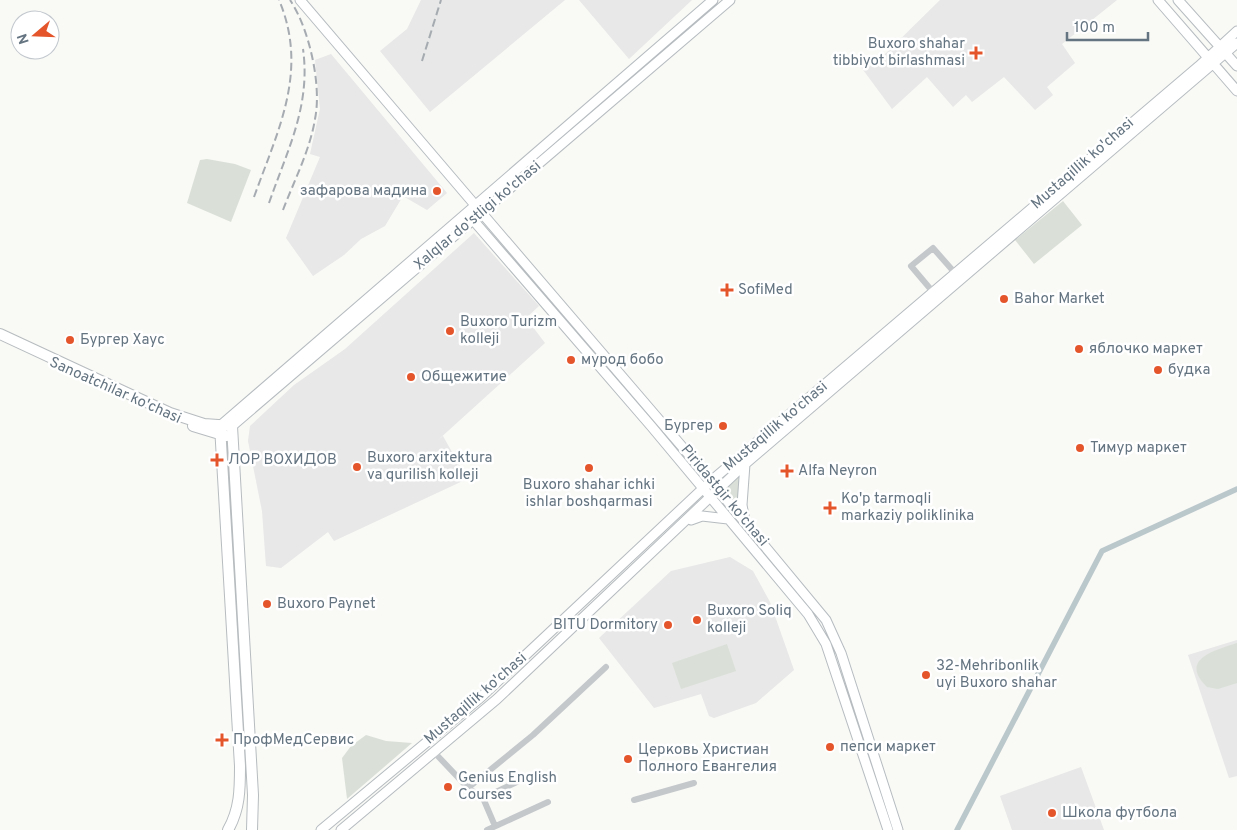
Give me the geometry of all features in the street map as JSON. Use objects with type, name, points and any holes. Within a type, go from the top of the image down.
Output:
[{"type":"main road","name":"Piridastgir ko'chasi","points":[[300,0],[482,212],[710,497],[808,614],[826,644],[888,830]]},
{"type":"main road","name":"Xalqlar do'stligi ko'chasi","points":[[220,426],[713,0]]},
{"type":"main road","name":"Xalqlar do'stligi ko'chasi","points":[[232,431],[482,212],[730,0]]},
{"type":"main road","points":[[1158,0],[1237,90]]},
{"type":"main road","points":[[1178,0],[1237,66]]},
{"type":"main road","name":"Mustaqillik ko'chasi","points":[[888,337],[955,273],[1015,228],[1130,136],[1223,50],[1237,31]]},
{"type":"main road","name":"Mustaqillik ko'chasi","points":[[1223,50],[1237,43]]},
{"type":"main road","name":"Mustaqillik ko'chasi","points":[[321,830],[481,697],[711,481],[794,416],[888,337],[1015,228],[1123,129],[1211,61]]},
{"type":"main road","points":[[1123,129],[1130,136]]},
{"type":"main road","name":"Piridastgir ko'chasi","points":[[466,213],[711,481],[826,620],[844,660],[898,830]]},
{"type":"main road","name":"Sanoatchilar ko'chasi","points":[[0,334],[170,413],[194,422],[220,426],[232,431]]},
{"type":"main road","name":"Sanoatchilar ko'chasi","points":[[0,339],[166,415],[221,436],[232,431]]},
{"type":"main road","name":"Mustaqillik ko'chasi","points":[[341,830],[437,750],[554,646],[684,524],[794,416]]},
{"type":"main road","points":[[220,426],[240,795],[237,812],[228,830]]},
{"type":"main road","points":[[232,431],[253,795],[252,830]]},
{"type":"main road","points":[[744,521],[742,505],[745,464]]},
{"type":"main road","points":[[684,524],[702,516],[728,519]]},
{"type":"main road","points":[[546,637],[554,646]]},
{"type":"main road","points":[[833,664],[844,660]]},
{"type":"main road","points":[[236,709],[248,709]]},
{"type":"main road","points":[[432,738],[437,750]]},
{"type":"street","points":[[933,292],[911,266],[933,248],[955,273]]},
{"type":"street","points":[[468,788],[533,735],[606,667]]},
{"type":"street","points":[[437,750],[468,788],[483,798],[496,826]]},
{"type":"street","points":[[483,798],[532,775]]},
{"type":"street","points":[[634,800],[694,783]]},
{"type":"street","points":[[487,830],[548,802]]},
{"type":"shaded area","points":[[421,0],[565,0],[430,112],[380,51],[407,29]]},
{"type":"shaded area","points":[[579,0],[692,0],[629,59]]},
{"type":"shaded area","name":"Buxoro shahar tibbiyot birlashmasi","points":[[940,0],[1117,0],[1062,44],[1075,63],[1047,87],[1053,95],[1035,110],[1004,77],[972,102],[966,95],[953,107],[927,77],[892,109],[858,63],[882,57]]},
{"type":"shaded area","points":[[331,54],[447,193],[427,210],[403,196],[385,226],[361,239],[344,255],[313,276],[286,238],[320,157],[310,154],[320,109],[315,60]]},
{"type":"shaded area","points":[[207,159],[235,164],[251,170],[231,222],[187,203],[200,160]]},
{"type":"shaded area","points":[[1063,201],[1082,225],[1034,264],[1015,240]]},
{"type":"shaded area","points":[[474,233],[539,306],[526,318],[545,343],[438,440],[443,436],[467,479],[334,541],[328,532],[281,568],[266,566],[262,511],[248,441],[250,426],[294,385],[345,349]]},
{"type":"shaded area","points":[[743,470],[739,506],[724,489]]},
{"type":"shaded area","name":"Buxoro Soliq kolleji","points":[[730,557],[753,571],[770,602],[794,670],[756,703],[714,718],[709,716],[701,694],[654,708],[599,638],[671,571]]},
{"type":"shaded area","points":[[1237,640],[1237,776],[1229,778],[1188,655]]},
{"type":"shaded area","points":[[1237,643],[1237,683],[1218,689],[1207,687],[1199,677],[1196,669],[1198,663],[1203,657]]},
{"type":"shaded area","points":[[727,644],[736,671],[681,689],[672,663]]},
{"type":"shaded area","points":[[366,735],[386,741],[412,743],[347,799],[342,758],[351,746]]},
{"type":"shaded area","name":"Школа футбола","points":[[1081,767],[1104,830],[1012,830],[1000,796]]},
{"type":"waterway","points":[[957,830],[1102,551],[1237,489]]},
{"type":"railway","points":[[254,197],[280,124],[291,76],[288,26],[279,0]]},
{"type":"railway","points":[[283,210],[313,131],[317,105],[315,74],[308,41],[297,12],[290,0]]},
{"type":"railway","points":[[422,61],[441,0]]},
{"type":"railway","points":[[269,203],[290,146],[301,109],[305,70],[303,49]]},
{"type":"place","name":"Buxoro shahar tibbiyot birlashmasi","points":[[976,53]]},
{"type":"place","name":"зафарова мадина","points":[[437,191]]},
{"type":"place","name":"SofiMed","points":[[727,290]]},
{"type":"place","name":"Bahor Market","points":[[1004,299]]},
{"type":"place","name":"Buxoro Turizm kolleji","points":[[450,331]]},
{"type":"place","name":"Бургер Хаус","points":[[70,340]]},
{"type":"place","name":"яблочко маркет","points":[[1079,349]]},
{"type":"place","name":"мурод бобо","points":[[571,360]]},
{"type":"place","name":"будка","points":[[1158,370]]},
{"type":"place","name":"Общежитие","points":[[411,377]]},
{"type":"place","name":"Бургер","points":[[723,426]]},
{"type":"place","name":"Тимур маркет","points":[[1080,448]]},
{"type":"place","name":"ЛОР ВОХИДОВ","points":[[217,460]]},
{"type":"place","name":"Buxoro arxitektura va qurilish kolleji","points":[[357,467]]},
{"type":"place","name":"Buxoro shahar ichki ishlar boshqarmasi","points":[[589,468]]},
{"type":"place","name":"Alfa Neyron","points":[[787,471]]},
{"type":"place","name":"Ko'p tarmoqli markaziy poliklinika","points":[[830,508]]},
{"type":"place","name":"Buxoro Paynet","points":[[267,604]]},
{"type":"place","name":"Buxoro Soliq kolleji","points":[[697,620]]},
{"type":"place","name":"BITU Dormitory","points":[[668,625]]},
{"type":"place","name":"32-Mehribonlik uyi Buxoro shahar","points":[[926,675]]},
{"type":"place","name":"ПрофМедСервис","points":[[222,740]]},
{"type":"place","name":"пепси маркет","points":[[830,747]]},
{"type":"place","name":"Церковь Христиан Полного Евангелия","points":[[628,759]]},
{"type":"place","name":"Genius English Courses","points":[[448,787]]},
{"type":"place","name":"Школа футбола","points":[[1052,813]]}]
